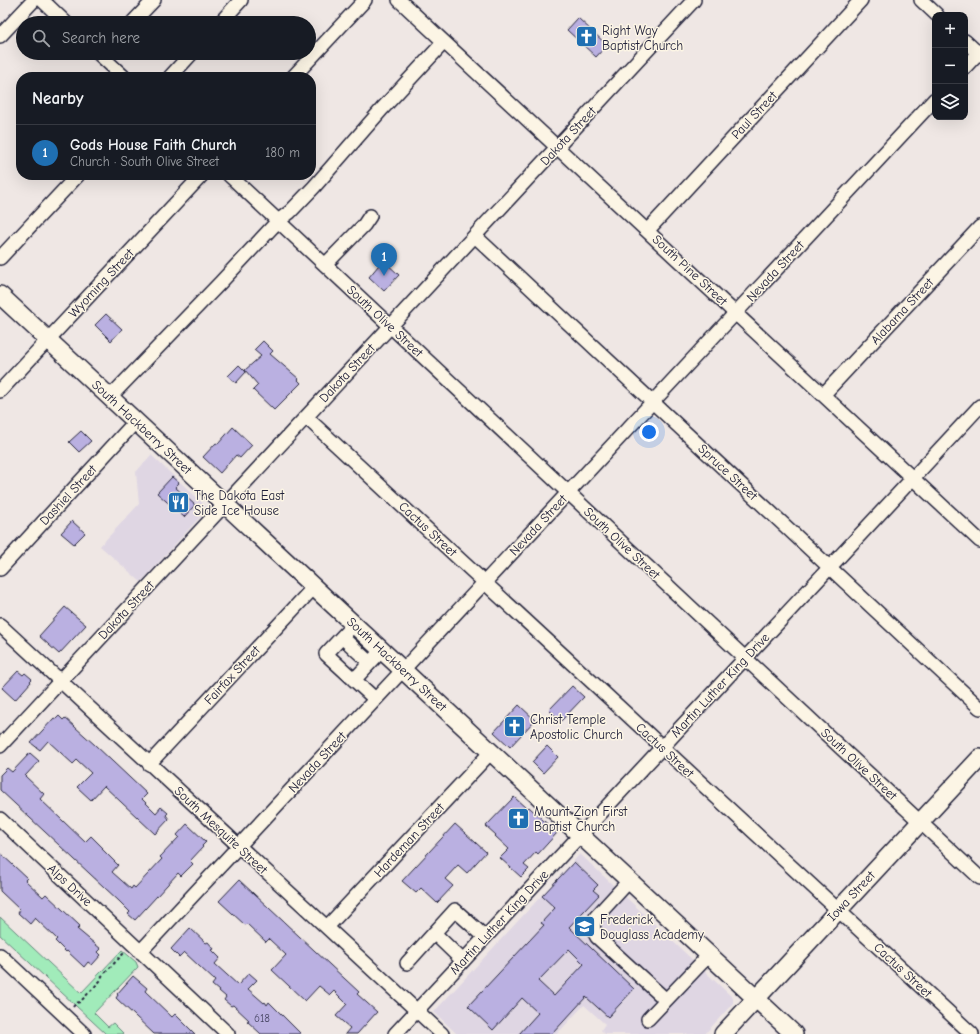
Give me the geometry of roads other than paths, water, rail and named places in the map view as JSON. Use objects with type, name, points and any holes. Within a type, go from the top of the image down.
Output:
[{"type":"main road","name":"South Hackberry Street","points":[[0,295],[794,1034]]},
{"type":"main road","name":"Iowa Street","points":[[723,1034],[980,758]]},
{"type":"street","points":[[19,16],[34,0]]},
{"type":"street","points":[[42,0],[59,16]]},
{"type":"street","points":[[139,16],[154,0]]},
{"type":"street","points":[[226,16],[241,0]]},
{"type":"street","points":[[316,52],[365,0]]},
{"type":"street","name":"South Pine Street","points":[[399,0],[823,395],[913,478],[978,534]]},
{"type":"street","name":"Dakota Street","points":[[0,746],[694,0]]},
{"type":"street","name":"Paul Street","points":[[647,231],[861,0]]},
{"type":"street","points":[[921,0],[935,12]]},
{"type":"street","points":[[0,36],[16,19]]},
{"type":"street","points":[[110,397],[278,221],[290,212],[314,187],[382,109],[444,42]]},
{"type":"street","points":[[968,44],[979,53],[968,64]]},
{"type":"street","points":[[107,60],[119,72]]},
{"type":"street","points":[[175,72],[186,60]]},
{"type":"street","points":[[298,72],[309,60]]},
{"type":"street","name":"Nevada Street","points":[[136,948],[238,846],[932,102]]},
{"type":"street","points":[[0,258],[73,180]]},
{"type":"street","name":"Wyoming Street","points":[[0,391],[197,180]]},
{"type":"street","name":"South Olive Street","points":[[234,180],[980,878]]},
{"type":"street","points":[[325,265],[364,225],[370,216]]},
{"type":"street","name":"Alabama Street","points":[[823,395],[980,227]]},
{"type":"street","name":"Spruce Street","points":[[475,236],[980,708]]},
{"type":"street","name":"Martin Luther King Drive","points":[[395,1034],[980,406]]},
{"type":"street","name":"Cactus Street","points":[[306,417],[972,1034]]},
{"type":"street","name":"Dashiel Street","points":[[0,569],[136,421]]},
{"type":"street","name":"Fairfax Street","points":[[149,764],[314,587]]},
{"type":"street","points":[[354,624],[326,654],[375,700]]},
{"type":"street","name":"South Mesquite Street","points":[[0,625],[442,1034]]},
{"type":"street","points":[[342,637],[370,663]]},
{"type":"street","points":[[354,680],[382,650]]},
{"type":"street","name":"Hardeman Street","points":[[327,927],[491,752]]},
{"type":"street","name":"Alps Drive","points":[[0,819],[228,1034]]},
{"type":"street","points":[[629,881],[596,917],[593,924],[594,931],[597,938],[666,1000]]},
{"type":"street","points":[[407,963],[456,910],[485,937]]},
{"type":"street","points":[[434,933],[463,961]]},
{"type":"street","points":[[0,955],[84,1034]]},
{"type":"street","points":[[648,1019],[709,955]]},
{"type":"place","name":"Right Way Baptist Church","points":[[587,37]]},
{"type":"place","name":"Gods House Faith Church","points":[[384,276]]},
{"type":"place","name":"The Dakota East Side Ice House","points":[[179,502]]},
{"type":"place","name":"Christ Temple Apostolic Church","points":[[514,726]]},
{"type":"place","name":"Mount Zion First Baptist Church","points":[[518,818]]},
{"type":"place","name":"Frederick Douglass Academy","points":[[585,926]]}]
